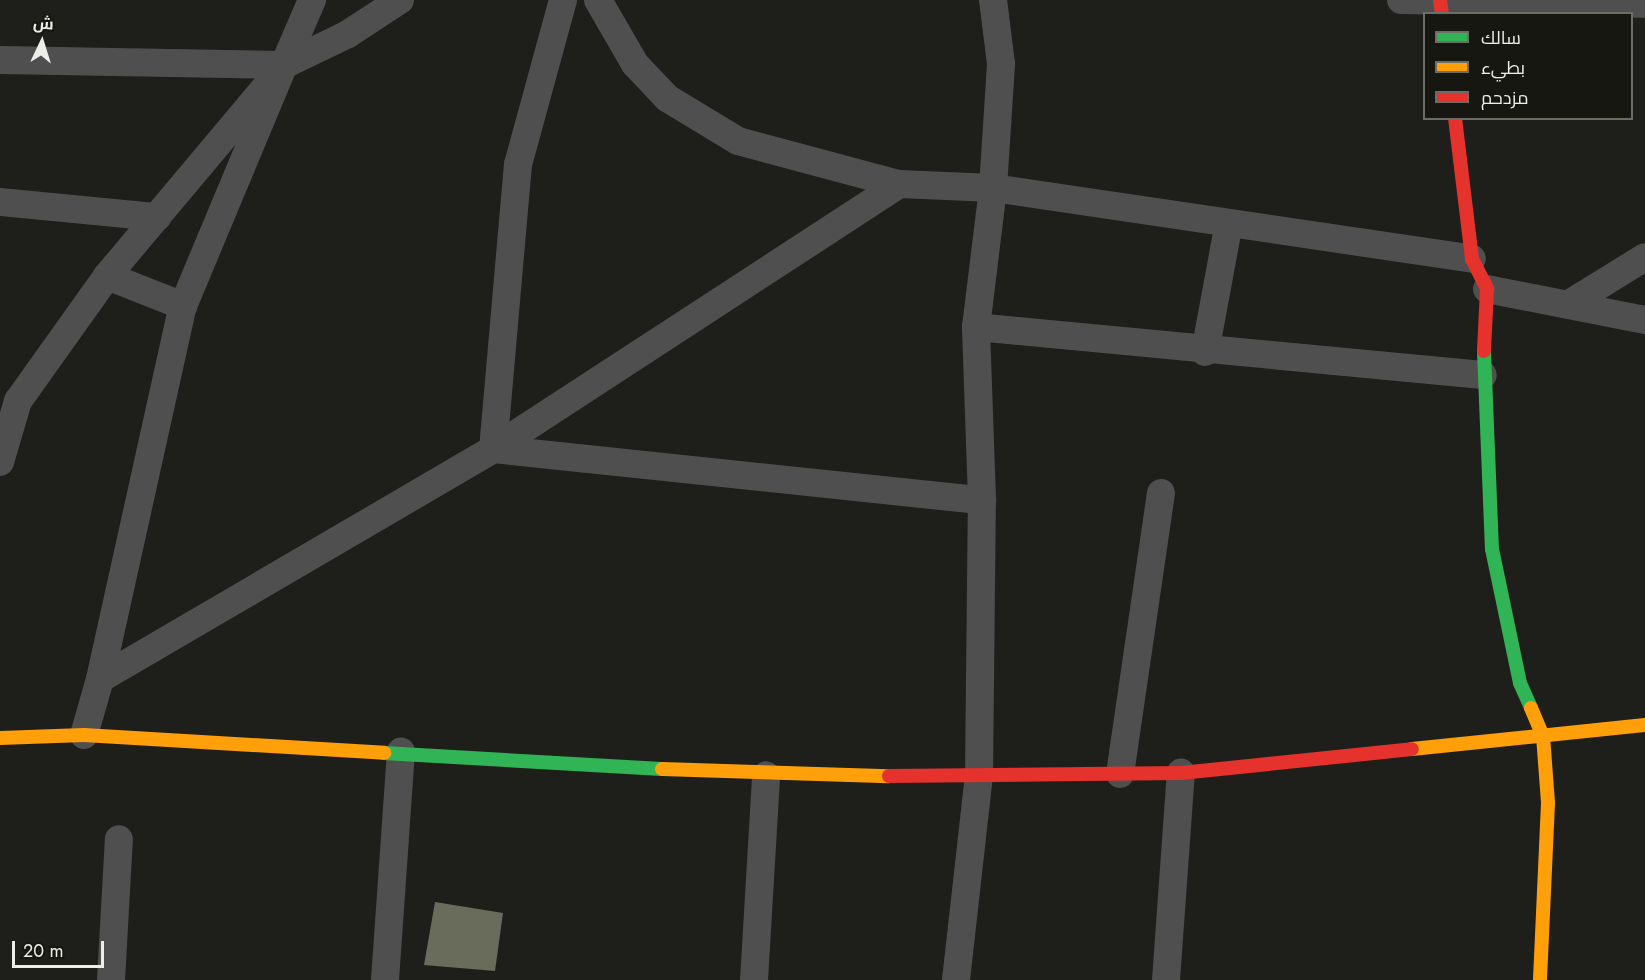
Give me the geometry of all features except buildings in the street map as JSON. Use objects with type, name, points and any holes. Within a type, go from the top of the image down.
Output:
[{"type":"street","points":[[84,735],[100,679],[183,306],[312,0]]},
{"type":"street","points":[[0,462],[18,401],[107,276],[284,65],[348,34],[400,0]]},
{"type":"street","points":[[493,449],[518,164],[563,0]]},
{"type":"street","points":[[598,0],[635,64],[667,98],[738,141],[899,184],[993,188],[1472,259]]},
{"type":"street","points":[[956,980],[979,776],[982,500],[976,327],[993,188],[1000,64],[993,0]]},
{"type":"street","points":[[1401,0],[1441,6],[1645,4]]},
{"type":"street","points":[[0,60],[284,65]]},
{"type":"street","points":[[1455,120],[1472,259],[1487,289],[1483,375],[1492,549],[1520,683],[1543,736],[1548,804],[1540,980]]},
{"type":"street","points":[[100,679],[493,449],[899,184]]},
{"type":"street","points":[[0,202],[157,217]]},
{"type":"street","points":[[1205,352],[1229,223]]},
{"type":"street","points":[[1569,304],[1645,257]]},
{"type":"street","points":[[107,276],[183,306]]},
{"type":"street","points":[[1487,289],[1645,320]]},
{"type":"street","points":[[976,327],[1205,352],[1483,375]]},
{"type":"street","points":[[493,449],[982,500]]},
{"type":"street","points":[[1120,774],[1161,492]]},
{"type":"street","points":[[0,738],[84,735],[766,775],[979,776],[1181,773],[1645,725]]},
{"type":"street","points":[[385,980],[401,752]]},
{"type":"street","points":[[1166,980],[1181,773]]},
{"type":"street","points":[[754,980],[766,775]]},
{"type":"street","points":[[111,980],[119,839]]},
{"type":"traffic: fast","points":[[1484,351],[1492,549],[1520,683],[1531,708]]},
{"type":"traffic: fast","points":[[384,753],[662,769]]},
{"type":"traffic: slow","points":[[1531,708],[1543,736],[1548,803],[1540,980]]},
{"type":"traffic: slow","points":[[1412,749],[1645,725]]},
{"type":"traffic: slow","points":[[0,738],[84,735],[384,753]]},
{"type":"traffic: slow","points":[[662,769],[889,776]]},
{"type":"traffic: jam","points":[[1440,0],[1442,12]]},
{"type":"traffic: jam","points":[[1455,120],[1472,259],[1487,289],[1484,351]]},
{"type":"traffic: jam","points":[[889,776],[1181,773],[1412,749]]}]
